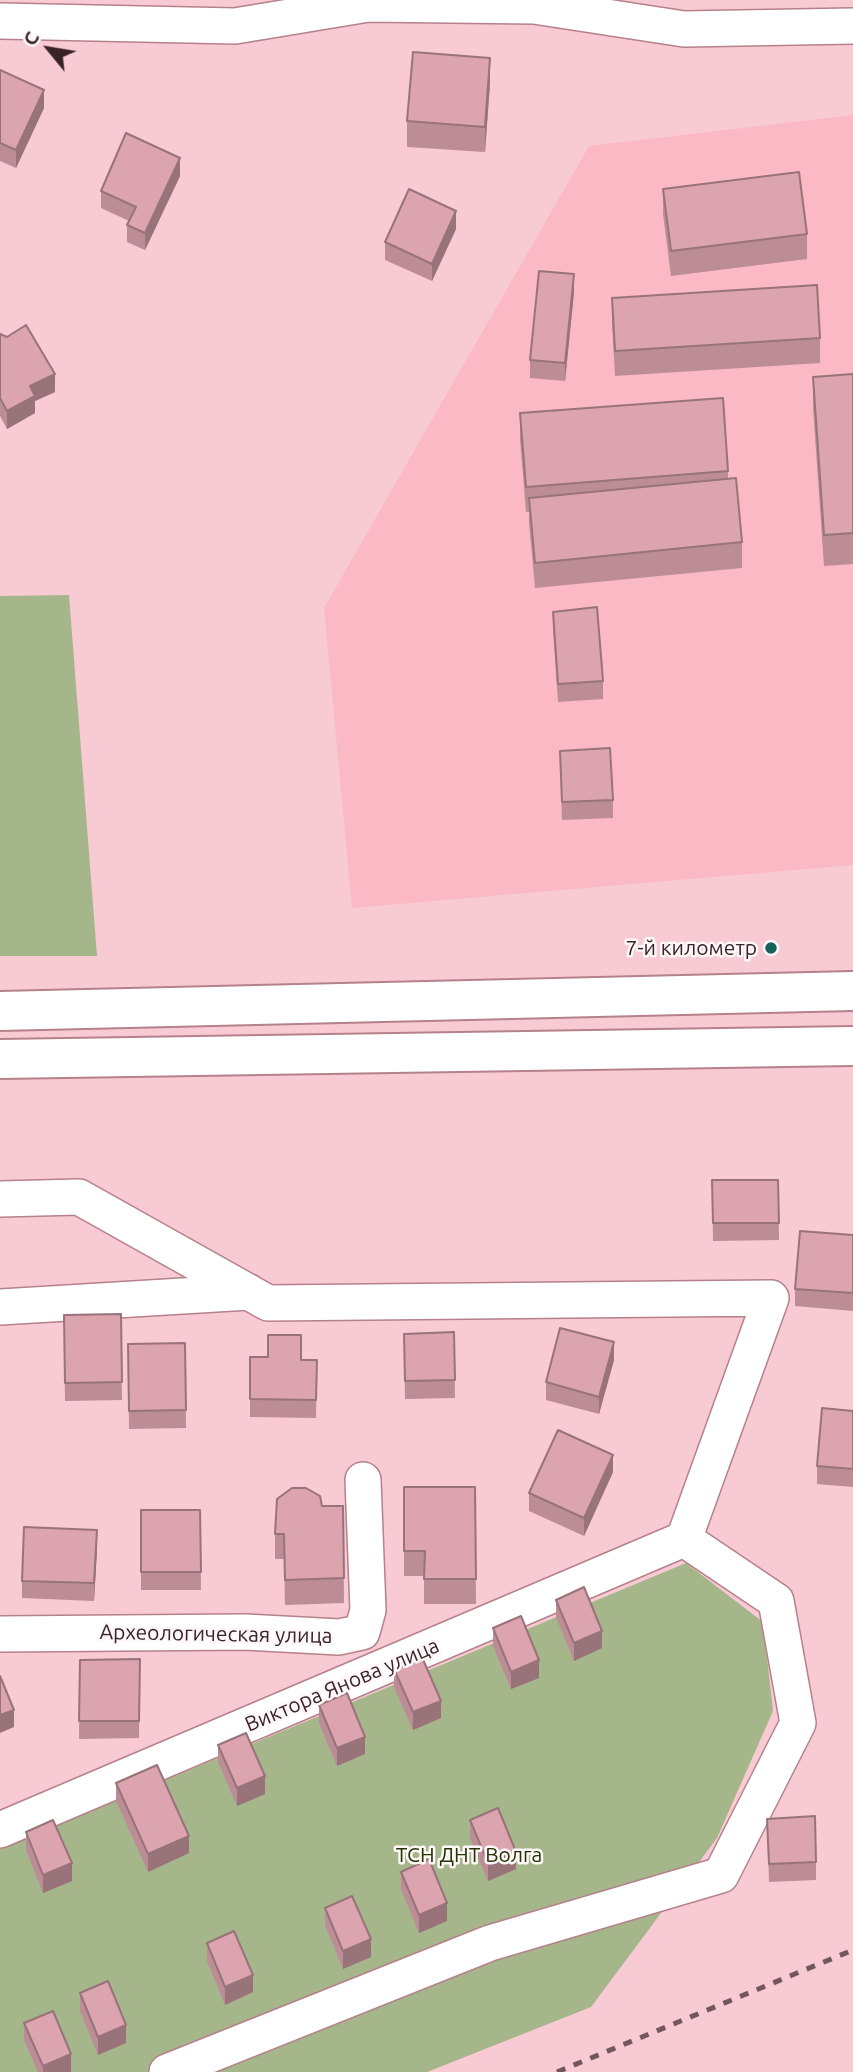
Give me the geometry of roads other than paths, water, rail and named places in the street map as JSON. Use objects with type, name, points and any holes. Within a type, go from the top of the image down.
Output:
[{"type":"main road","points":[[0,1011],[853,991]]},
{"type":"main road","points":[[0,1059],[853,1046]]},
{"type":"street","points":[[0,21],[235,26],[382,4],[534,6],[684,29],[853,26]]},
{"type":"street","points":[[0,1199],[79,1197],[268,1303],[771,1298],[684,1539],[776,1601],[798,1723],[721,1875],[490,1943],[167,2072]]},
{"type":"street","points":[[0,1307],[249,1292]]},
{"type":"street","name":"Археологическая улица","points":[[0,1634],[231,1632],[340,1637],[362,1632],[368,1610],[363,1480]]},
{"type":"street","name":"Виктора Янова улица","points":[[0,1830],[684,1539]]},
{"type":"railway","points":[[557,2072],[853,1950]]},
{"type":"place","name":"7-й километр","points":[[771,948]]},
{"type":"park label","name":"ТСН ДНТ Волга","points":[[469,1855]]}]
